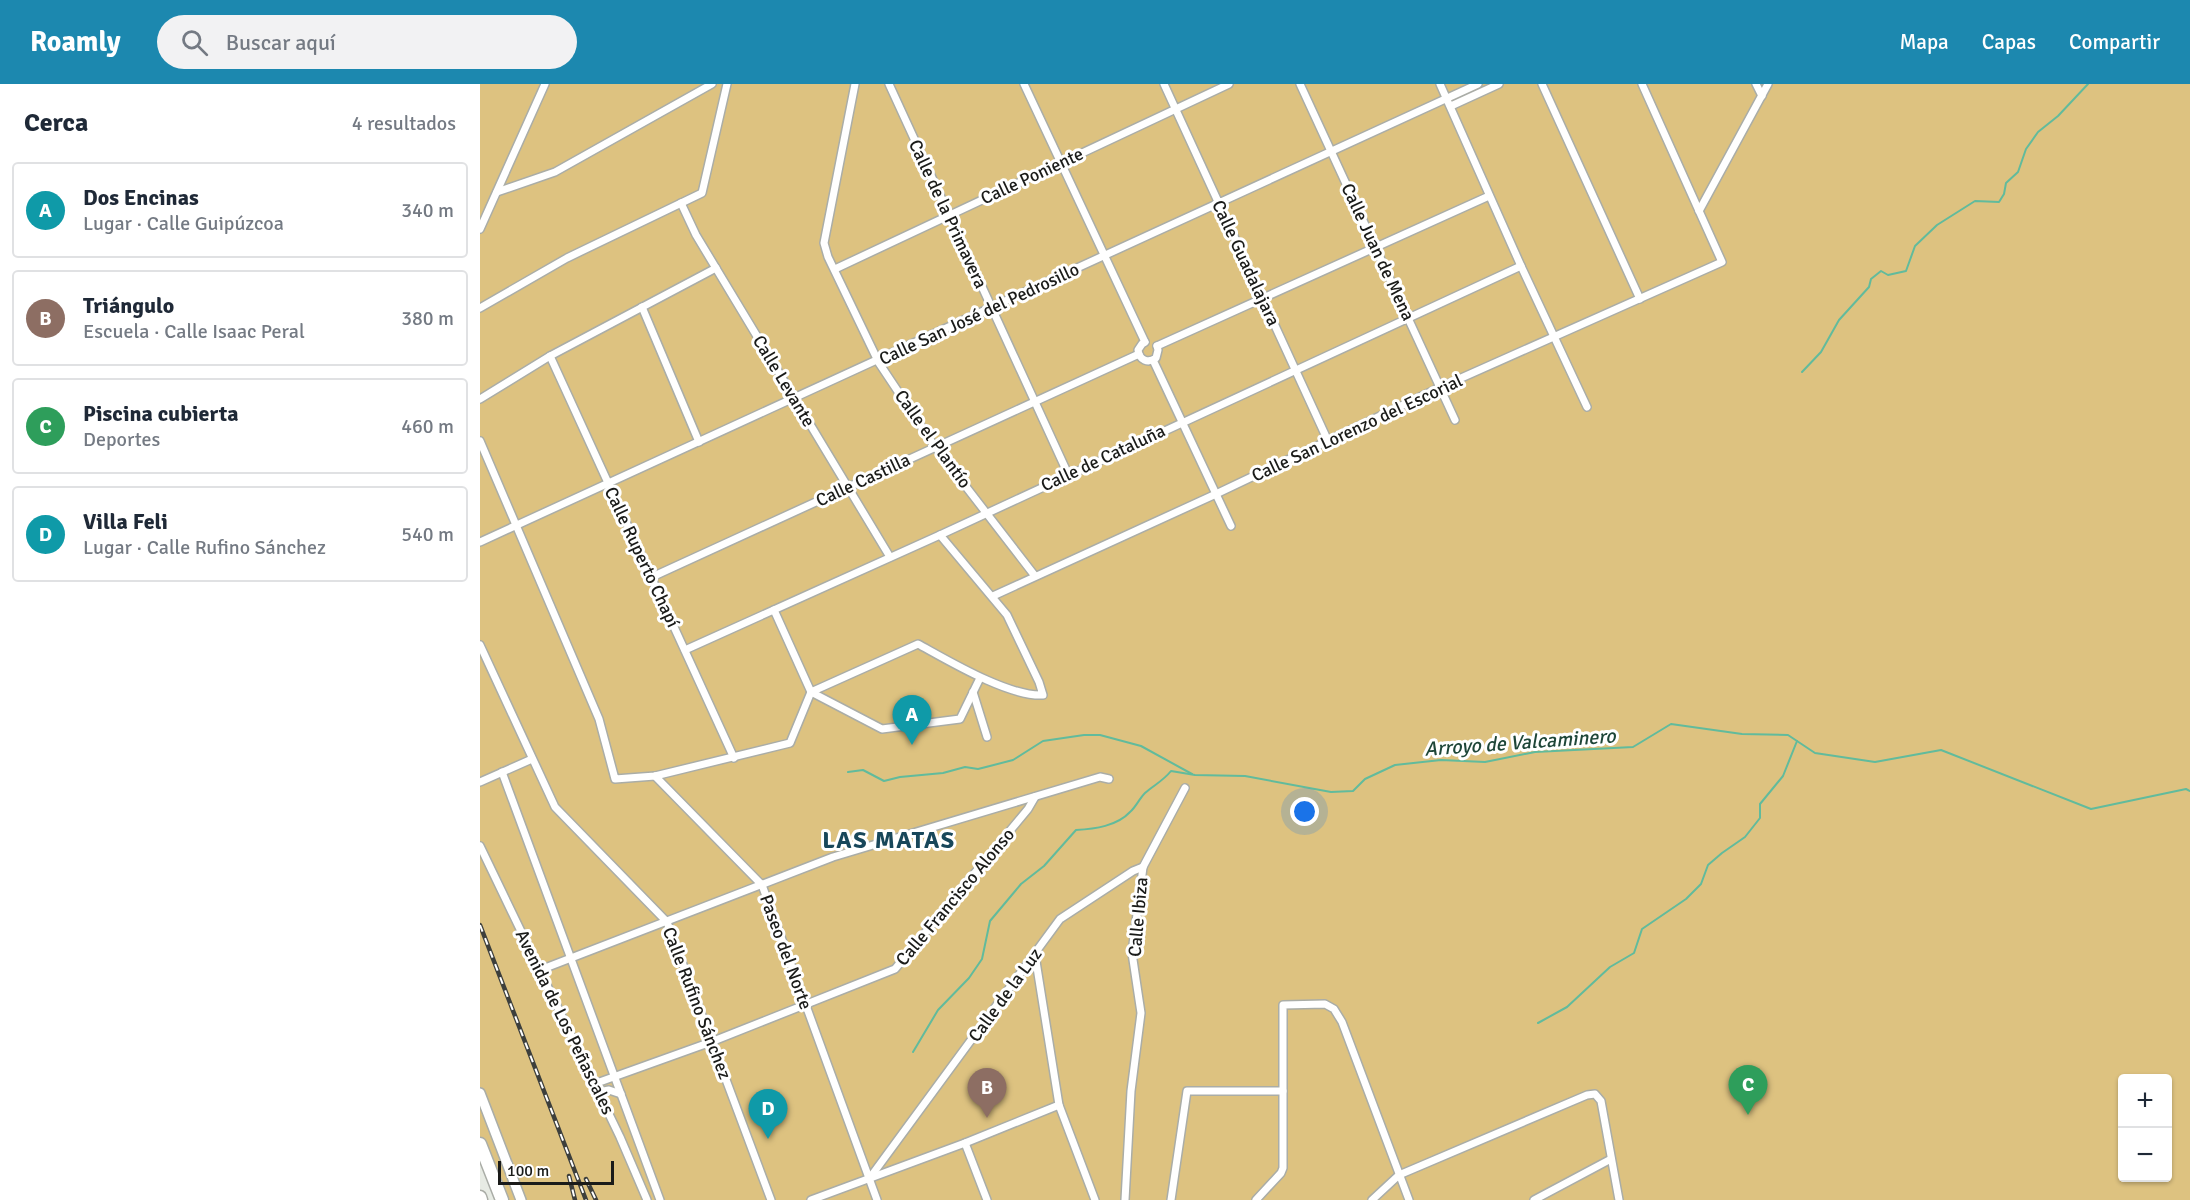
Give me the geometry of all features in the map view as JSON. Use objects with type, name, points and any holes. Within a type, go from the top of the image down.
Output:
[{"type":"highway","points":[[480,1144],[502,1200]]},
{"type":"street","points":[[480,227],[545,84]]},
{"type":"street","points":[[497,192],[555,172],[712,84]]},
{"type":"street","points":[[480,308],[567,258],[702,193],[727,84]]},
{"type":"street","name":"Calle el Plantío","points":[[855,84],[824,243],[878,361],[935,446],[1035,576]]},
{"type":"street","name":"Calle de la Primavera","points":[[888,84],[1068,474]]},
{"type":"street","points":[[1024,84],[1145,342]]},
{"type":"street","name":"Calle Guadalajara","points":[[1164,84],[1328,441]]},
{"type":"street","name":"Calle Poniente","points":[[835,269],[1229,84]]},
{"type":"street","name":"Calle Juan de Mena","points":[[1300,84],[1455,420]]},
{"type":"street","points":[[1440,84],[1587,407]]},
{"type":"street","name":"Calle San José del Pedrosillo","points":[[1449,102],[1478,84]]},
{"type":"street","name":"Calle San José del Pedrosillo","points":[[480,542],[1332,151],[1449,102],[1499,84]]},
{"type":"street","points":[[1542,84],[1640,298]]},
{"type":"street","points":[[1642,84],[1699,211]]},
{"type":"street","points":[[1756,84],[1762,96]]},
{"type":"street","points":[[1699,211],[1768,84]]},
{"type":"street","points":[[1157,346],[1489,196]]},
{"type":"street","name":"Calle Levante","points":[[681,203],[696,235],[890,557]]},
{"type":"street","name":"Calle San Lorenzo del Escorial","points":[[993,596],[1216,494],[1441,387],[1722,262],[1699,211]]},
{"type":"street","name":"Calle de Cataluña","points":[[685,650],[940,535],[1521,266]]},
{"type":"street","points":[[480,399],[550,356],[716,268]]},
{"type":"street","points":[[642,307],[699,442]]},
{"type":"street","points":[[1145,342],[1152,342],[1157,346],[1158,354],[1153,360],[1144,360],[1139,354],[1139,347],[1145,342]]},
{"type":"street","name":"Calle Castilla","points":[[652,577],[1139,354]]},
{"type":"street","name":"Calle Ruperto Chapí","points":[[550,356],[734,758]]},
{"type":"street","points":[[1153,360],[1231,526]]},
{"type":"street","points":[[480,441],[598,719],[615,779],[655,776],[790,743],[811,692],[918,644],[980,678],[1033,696],[1043,695],[1007,615],[940,535]]},
{"type":"street","points":[[774,610],[811,692],[882,729],[960,719],[980,678]]},
{"type":"street","name":"Calle Rufino Sánchez","points":[[480,645],[555,807],[667,922],[771,1200]]},
{"type":"street","points":[[973,692],[987,737]]},
{"type":"street","points":[[480,782],[532,759]]},
{"type":"street","points":[[501,772],[660,1200]]},
{"type":"street","name":"Paseo del Norte","points":[[655,776],[762,885],[877,1200]]},
{"type":"street","points":[[540,970],[833,857],[1100,777],[1109,779]]},
{"type":"street","name":"Calle Ibiza","points":[[1125,1200],[1131,1090],[1141,1013],[1132,953],[1143,867],[1185,788]]},
{"type":"street","name":"Calle Francisco Alonso","points":[[594,1084],[711,1042],[895,969],[1035,797]]},
{"type":"street","name":"Avenida de Los Peñascales","points":[[480,846],[647,1200]]},
{"type":"street","name":"Calle de la Luz","points":[[869,1179],[1060,919],[1133,871],[1143,867]]},
{"type":"street","points":[[1035,955],[1059,1105],[1095,1200]]},
{"type":"street","points":[[1256,1200],[1283,1168],[1283,1005],[1325,1004],[1334,1009],[1342,1022],[1409,1200]]},
{"type":"street","points":[[598,1092],[609,1090],[621,1094]]},
{"type":"street","points":[[1170,1200],[1187,1091],[1283,1091]]},
{"type":"street","points":[[480,1093],[521,1200]]},
{"type":"street","points":[[1372,1200],[1399,1175],[1587,1095],[1595,1094],[1601,1101],[1619,1200]]},
{"type":"street","points":[[811,1200],[965,1143],[1059,1105]]},
{"type":"street","points":[[965,1143],[987,1200]]},
{"type":"street","points":[[1534,1200],[1611,1159]]},
{"type":"shaded area","points":[[480,84],[2190,84],[2190,1200],[498,1200],[480,1158]]},
{"type":"waterway","points":[[1802,372],[1821,352],[1839,320],[1869,287],[1871,279],[1881,271],[1888,275],[1906,271],[1915,246],[1937,225],[1975,201],[1999,202],[2004,194],[2006,183],[2018,172],[2026,149],[2038,132],[2058,116],[2088,84]]},
{"type":"waterway","name":"Arroyo de Valcaminero","points":[[913,1052],[938,1010],[969,978],[982,959],[990,921],[1021,884],[1044,866],[1076,830],[1098,828],[1119,821],[1132,810],[1145,793],[1171,771],[1195,775],[1245,776],[1331,792],[1353,791],[1365,779],[1395,765],[1441,760],[1485,762],[1535,752],[1633,747],[1671,724],[1742,734],[1788,735],[1815,753],[1875,762],[1941,750],[2091,809],[2186,789],[2190,791]]},
{"type":"waterway","points":[[848,772],[863,770],[884,781],[900,777],[943,773],[965,767],[978,769],[1013,760],[1043,741],[1100,735],[1141,746],[1192,774]]},
{"type":"waterway","points":[[1538,1023],[1567,1007],[1610,967],[1634,953],[1642,929],[1686,899],[1701,884],[1708,865],[1745,837],[1760,818],[1760,804],[1783,776],[1797,741]]},
{"type":"railway","points":[[480,925],[586,1200]]},
{"type":"railway","points":[[569,1176],[575,1200]]},
{"type":"railway","points":[[586,1179],[596,1200]]},
{"type":"place","name":"Dos Encinas","points":[[912,745]]},
{"type":"place","name":"Piscina cubierta","points":[[1748,1115]]},
{"type":"place","name":"Triángulo","points":[[987,1118]]},
{"type":"place","name":"Villa Feli","points":[[768,1139]]},
{"type":"district","name":"LAS MATAS","points":[[889,840]]}]
